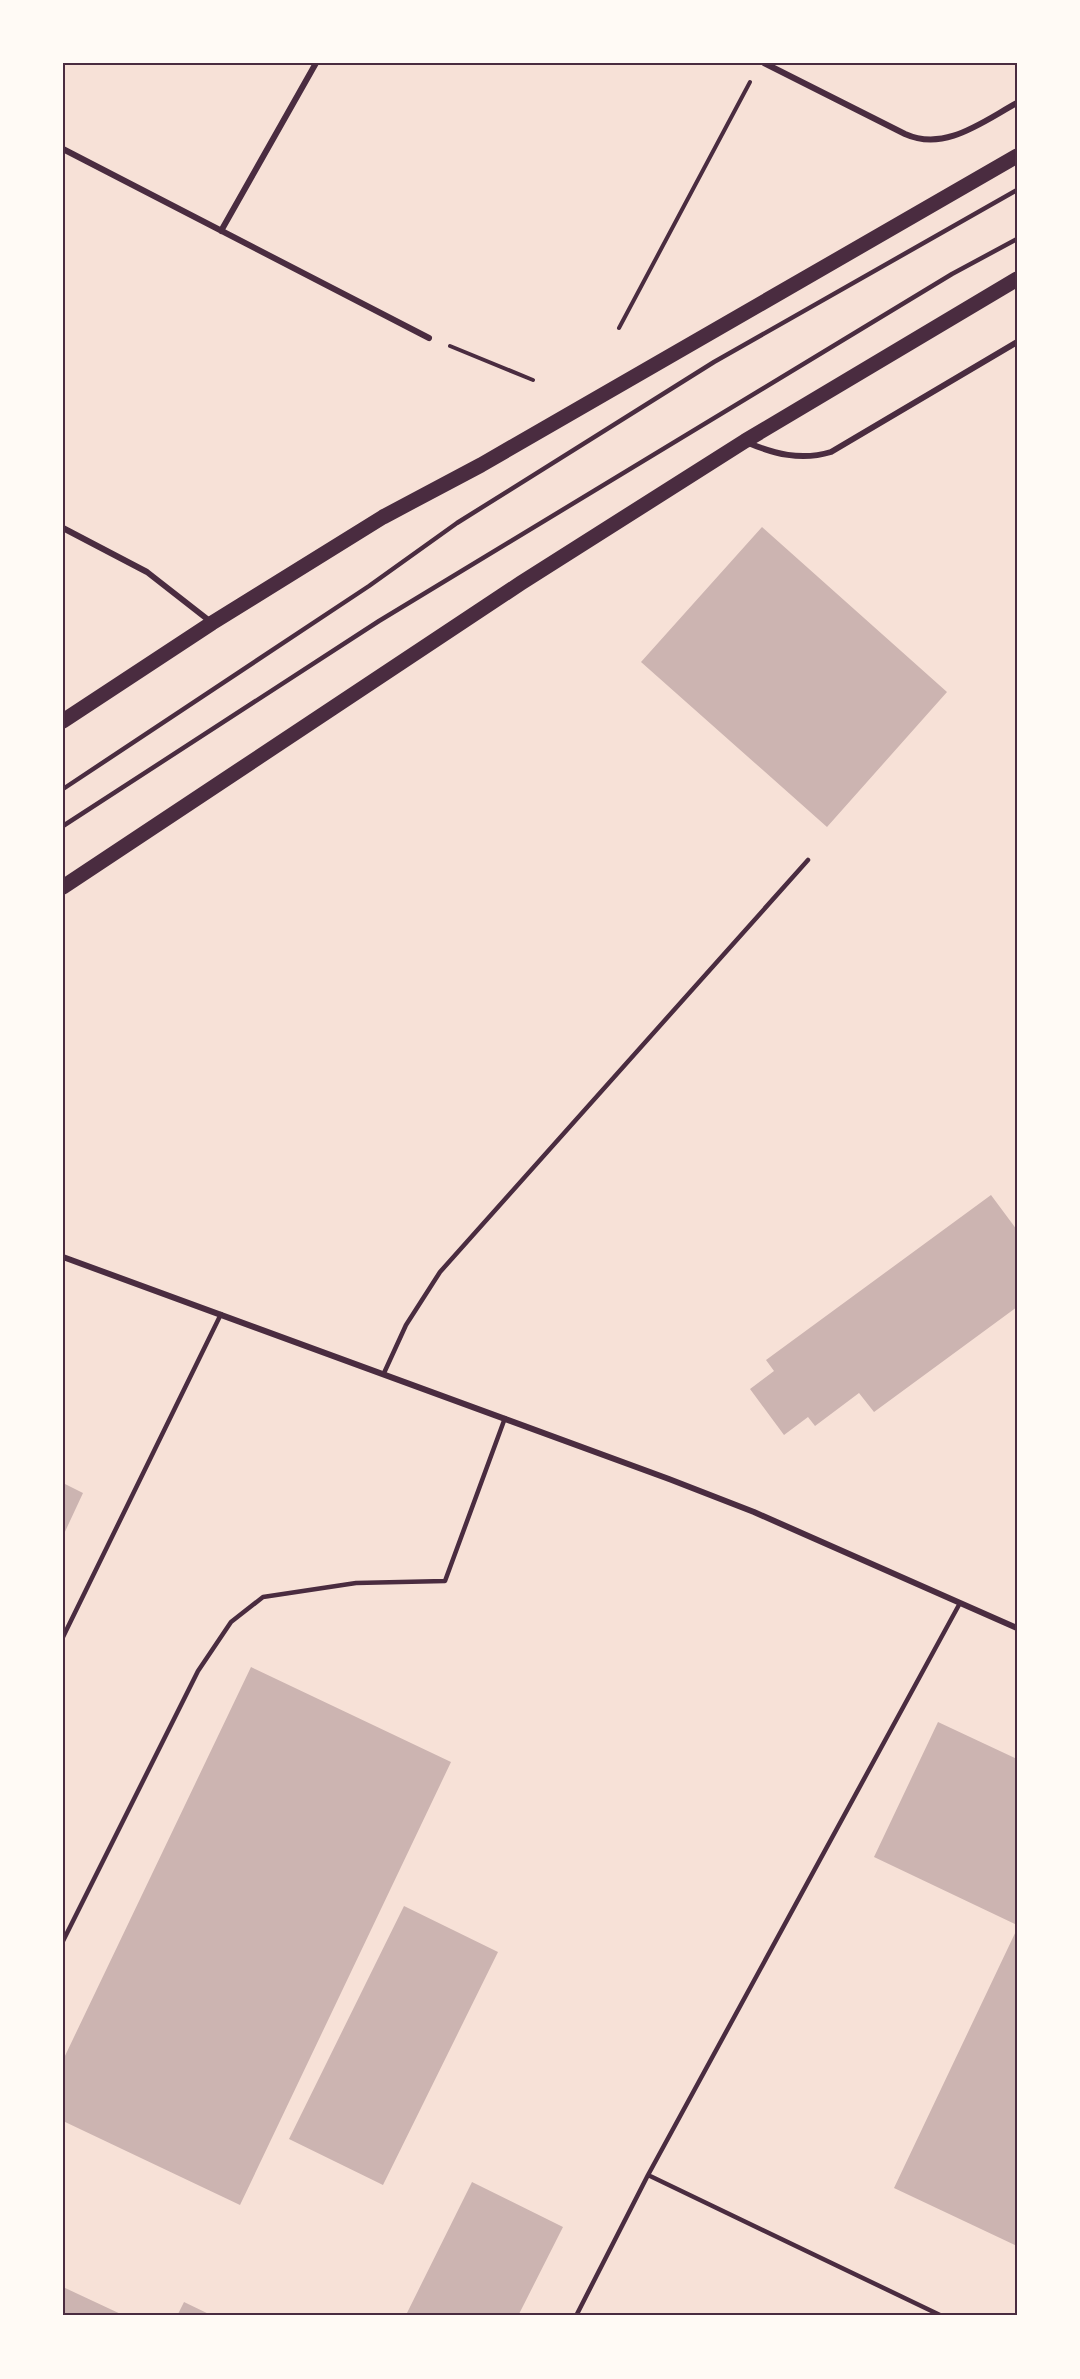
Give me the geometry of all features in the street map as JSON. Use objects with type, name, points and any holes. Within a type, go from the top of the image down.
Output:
[{"type":"main road","points":[[63,721],[212,623],[383,517],[481,465],[576,408],[1017,156]]},
{"type":"main road","points":[[63,887],[427,648],[521,583],[745,441],[1017,279]]},
{"type":"street","points":[[221,231],[316,63]]},
{"type":"street","points":[[764,63],[905,134],[925,140],[940,141],[955,136],[1017,103]]},
{"type":"street","points":[[63,149],[429,338]]},
{"type":"street","points":[[745,441],[783,455],[818,456],[831,452],[1017,342]]},
{"type":"street","points":[[63,528],[147,572],[212,623]]},
{"type":"street","points":[[63,1257],[384,1373],[754,1512],[1017,1628]]},
{"type":"lane","points":[[63,789],[369,586],[457,523],[714,362],[1017,189]]},
{"type":"lane","points":[[63,826],[397,609],[952,274],[1017,239]]},
{"type":"lane","points":[[384,1373],[406,1325],[440,1272],[808,860]]},
{"type":"lane","points":[[63,1637],[221,1314]]},
{"type":"lane","points":[[63,1941],[198,1671],[231,1622],[263,1597],[356,1583],[445,1581],[505,1418]]},
{"type":"lane","points":[[576,2316],[648,2175],[960,1603]]},
{"type":"lane","points":[[648,2175],[942,2316]]},
{"type":"path","points":[[619,328],[755,73]]},
{"type":"path","points":[[429,338],[533,380]]},
{"type":"building","points":[[762,527],[947,692],[827,827],[641,662]]},
{"type":"building","points":[[991,1195],[1017,1230],[1017,1307],[874,1412],[859,1393],[815,1426],[808,1417],[784,1435],[750,1389],[774,1371],[766,1360]]},
{"type":"building","points":[[63,1483],[83,1493],[63,1536]]},
{"type":"building","points":[[251,1667],[451,1762],[240,2205],[63,2121],[63,2060]]},
{"type":"building","points":[[938,1722],[1017,1759],[1017,1925],[874,1857]]},
{"type":"building","points":[[404,1906],[498,1952],[383,2185],[289,2139]]},
{"type":"building","points":[[1017,1929],[1017,2246],[894,2188]]},
{"type":"building","points":[[472,2182],[563,2227],[518,2316],[406,2315]]},
{"type":"building","points":[[63,2287],[125,2316],[63,2316]]},
{"type":"building","points":[[184,2302],[213,2316],[177,2316]]}]
